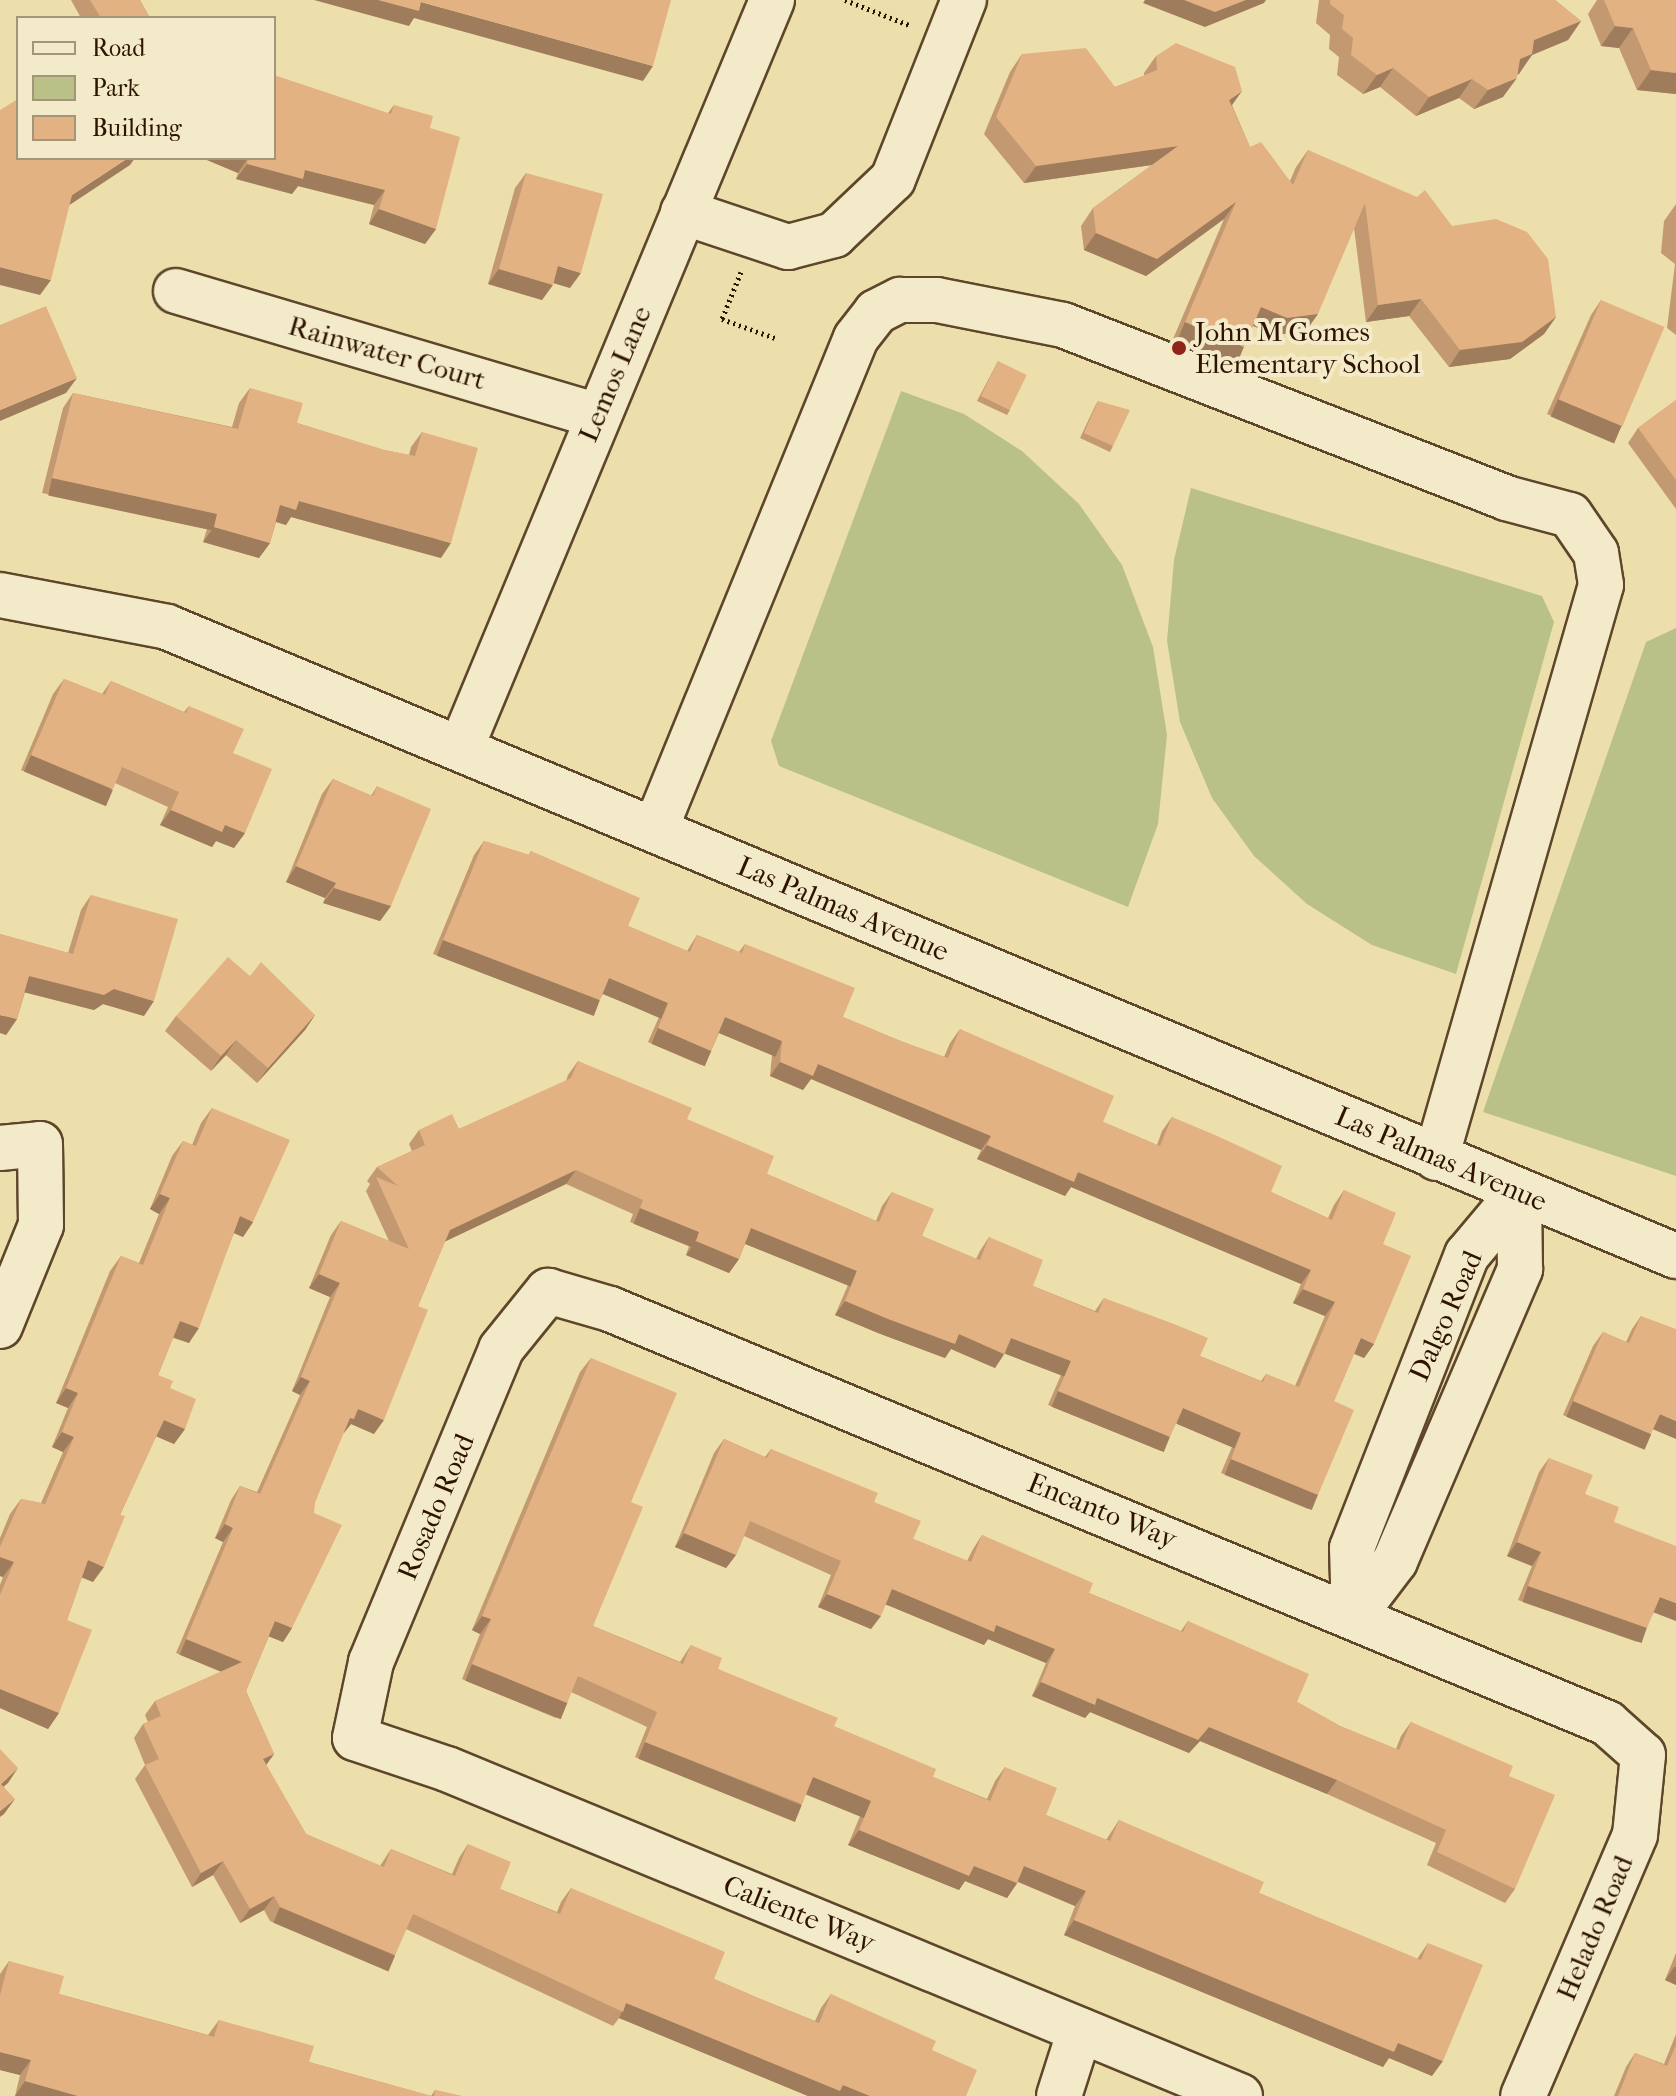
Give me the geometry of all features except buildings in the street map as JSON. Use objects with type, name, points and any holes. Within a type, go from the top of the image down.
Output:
[{"type":"street","name":"Lemos Lane","points":[[461,748],[772,0]]},
{"type":"street","points":[[683,212],[788,247],[804,246],[834,235],[884,192],[964,0]]},
{"type":"street","name":"Rainwater Court","points":[[176,291],[597,416]]},
{"type":"street","points":[[655,830],[856,338],[876,312],[900,300],[937,300],[1063,325],[1506,498],[1570,515],[1596,553],[1601,585],[1436,1158]]},
{"type":"street","name":"Las Palmas Avenue","points":[[0,595],[167,627],[1676,1256]]},
{"type":"street","points":[[0,1326],[41,1225],[20,1146]]},
{"type":"street","name":"Dalgo Road","points":[[1354,1615],[1395,1561],[1520,1269],[1519,1193]]},
{"type":"street","name":"Encanto Way","points":[[548,1291],[610,1309],[1354,1615],[1607,1723],[1643,1755]]},
{"type":"street","name":"Rosado Road","points":[[355,1738],[371,1662],[501,1349],[548,1291]]},
{"type":"street","name":"Caliente Way","points":[[355,1738],[447,1769],[1240,2096]]},
{"type":"street","name":"Helado Road","points":[[1523,2096],[1635,1835],[1643,1755]]},
{"type":"street","points":[[1059,2096],[1080,2030]]},
{"type":"path","points":[[845,0],[947,41]]},
{"type":"path","points":[[756,236],[722,319],[775,338]]},
{"type":"green space","points":[[901,391],[964,414],[1022,451],[1079,504],[1122,565],[1153,647],[1167,735],[1158,824],[1128,907],[779,766],[771,741]]},
{"type":"green space","points":[[1191,488],[1542,596],[1554,622],[1456,974],[1372,945],[1307,904],[1254,856],[1212,798],[1180,722],[1167,641],[1174,560]]},
{"type":"green space","points":[[1676,628],[1676,1176],[1483,1112],[1646,642]]},
{"type":"place","name":"John M Gomes Elementary School","points":[[1179,348]]}]
